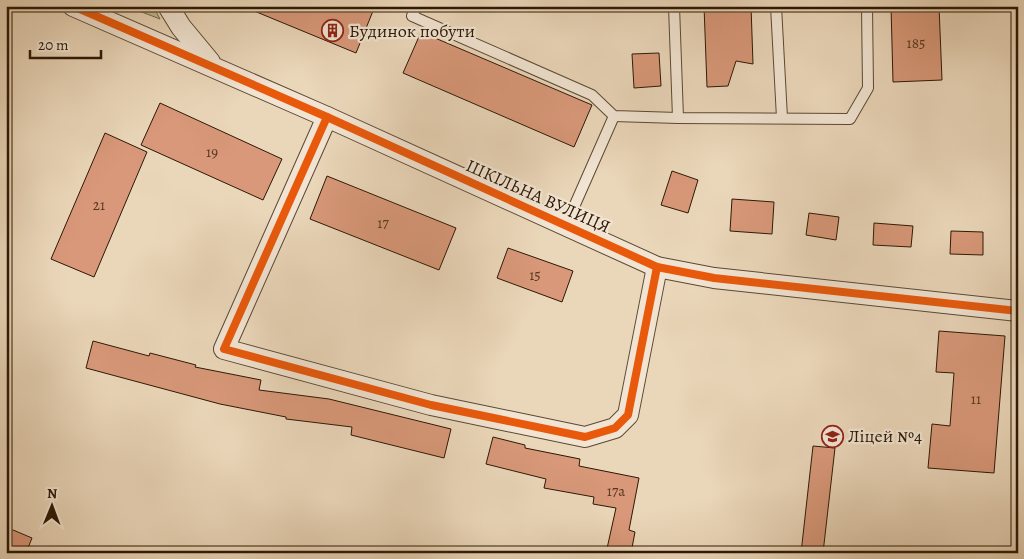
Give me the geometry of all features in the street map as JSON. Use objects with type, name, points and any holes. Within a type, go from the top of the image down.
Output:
[{"type":"street","name":"ШКІЛЬНА ВУЛИЦЯ","points":[[73,6],[327,117],[657,267],[714,278],[1018,311]]},
{"type":"street","points":[[168,6],[181,28],[213,67]]},
{"type":"street","points":[[327,117],[224,349],[431,405],[585,437],[615,428],[628,415],[657,267]]},
{"type":"lane","points":[[417,6],[412,16],[592,95],[614,116],[850,119],[868,88],[867,6]]},
{"type":"lane","points":[[674,6],[678,118]]},
{"type":"lane","points":[[776,6],[782,118]]},
{"type":"lane","points":[[566,225],[614,116]]},
{"type":"shaded area","points":[[126,6],[153,6],[160,19]]},
{"type":"building","name":"Будинок побути","points":[[242,6],[375,6],[356,53]]},
{"type":"building","points":[[704,6],[751,6],[753,64],[736,61],[728,86],[707,87]]},
{"type":"building","points":[[891,6],[939,6],[942,80],[893,82]]},
{"type":"building","points":[[421,32],[592,105],[574,147],[403,73]]},
{"type":"building","points":[[659,53],[661,86],[634,88],[632,54]]},
{"type":"building","points":[[160,103],[282,159],[263,200],[141,145]]},
{"type":"building","points":[[105,133],[147,152],[94,277],[51,259]]},
{"type":"building","points":[[672,171],[698,180],[688,213],[661,205]]},
{"type":"building","points":[[327,176],[456,228],[439,270],[310,219]]},
{"type":"building","points":[[732,199],[774,202],[772,234],[730,231]]},
{"type":"building","points":[[809,213],[839,217],[836,240],[806,235]]},
{"type":"building","points":[[874,223],[913,226],[911,247],[873,245]]},
{"type":"building","points":[[951,231],[983,232],[983,255],[950,254]]},
{"type":"building","points":[[508,248],[573,271],[562,302],[497,278]]},
{"type":"building","points":[[939,331],[1005,336],[994,473],[928,468],[932,424],[950,426],[954,373],[936,372]]},
{"type":"building","points":[[93,341],[149,356],[150,353],[196,365],[195,367],[261,380],[259,390],[329,399],[451,429],[444,458],[351,435],[352,427],[286,419],[286,417],[220,404],[86,368]]},
{"type":"building","points":[[493,437],[525,445],[525,448],[580,459],[579,466],[639,478],[629,530],[635,532],[631,553],[606,553],[616,508],[593,504],[594,497],[544,488],[546,479],[486,464]]},
{"type":"building","points":[[813,446],[835,448],[823,553],[801,553]]},
{"type":"building","points":[[6,527],[32,538],[26,553],[6,553]]},
{"type":"cycle path","points":[[73,6],[327,117],[657,267],[714,278],[1018,311]]},
{"type":"cycle path","points":[[327,117],[224,349],[431,405],[585,437],[615,428],[628,415],[657,267]]},
{"type":"place","name":"Будинок побути","points":[[333,31]]},
{"type":"place","name":"Ліцей №4","points":[[832,436]]}]
